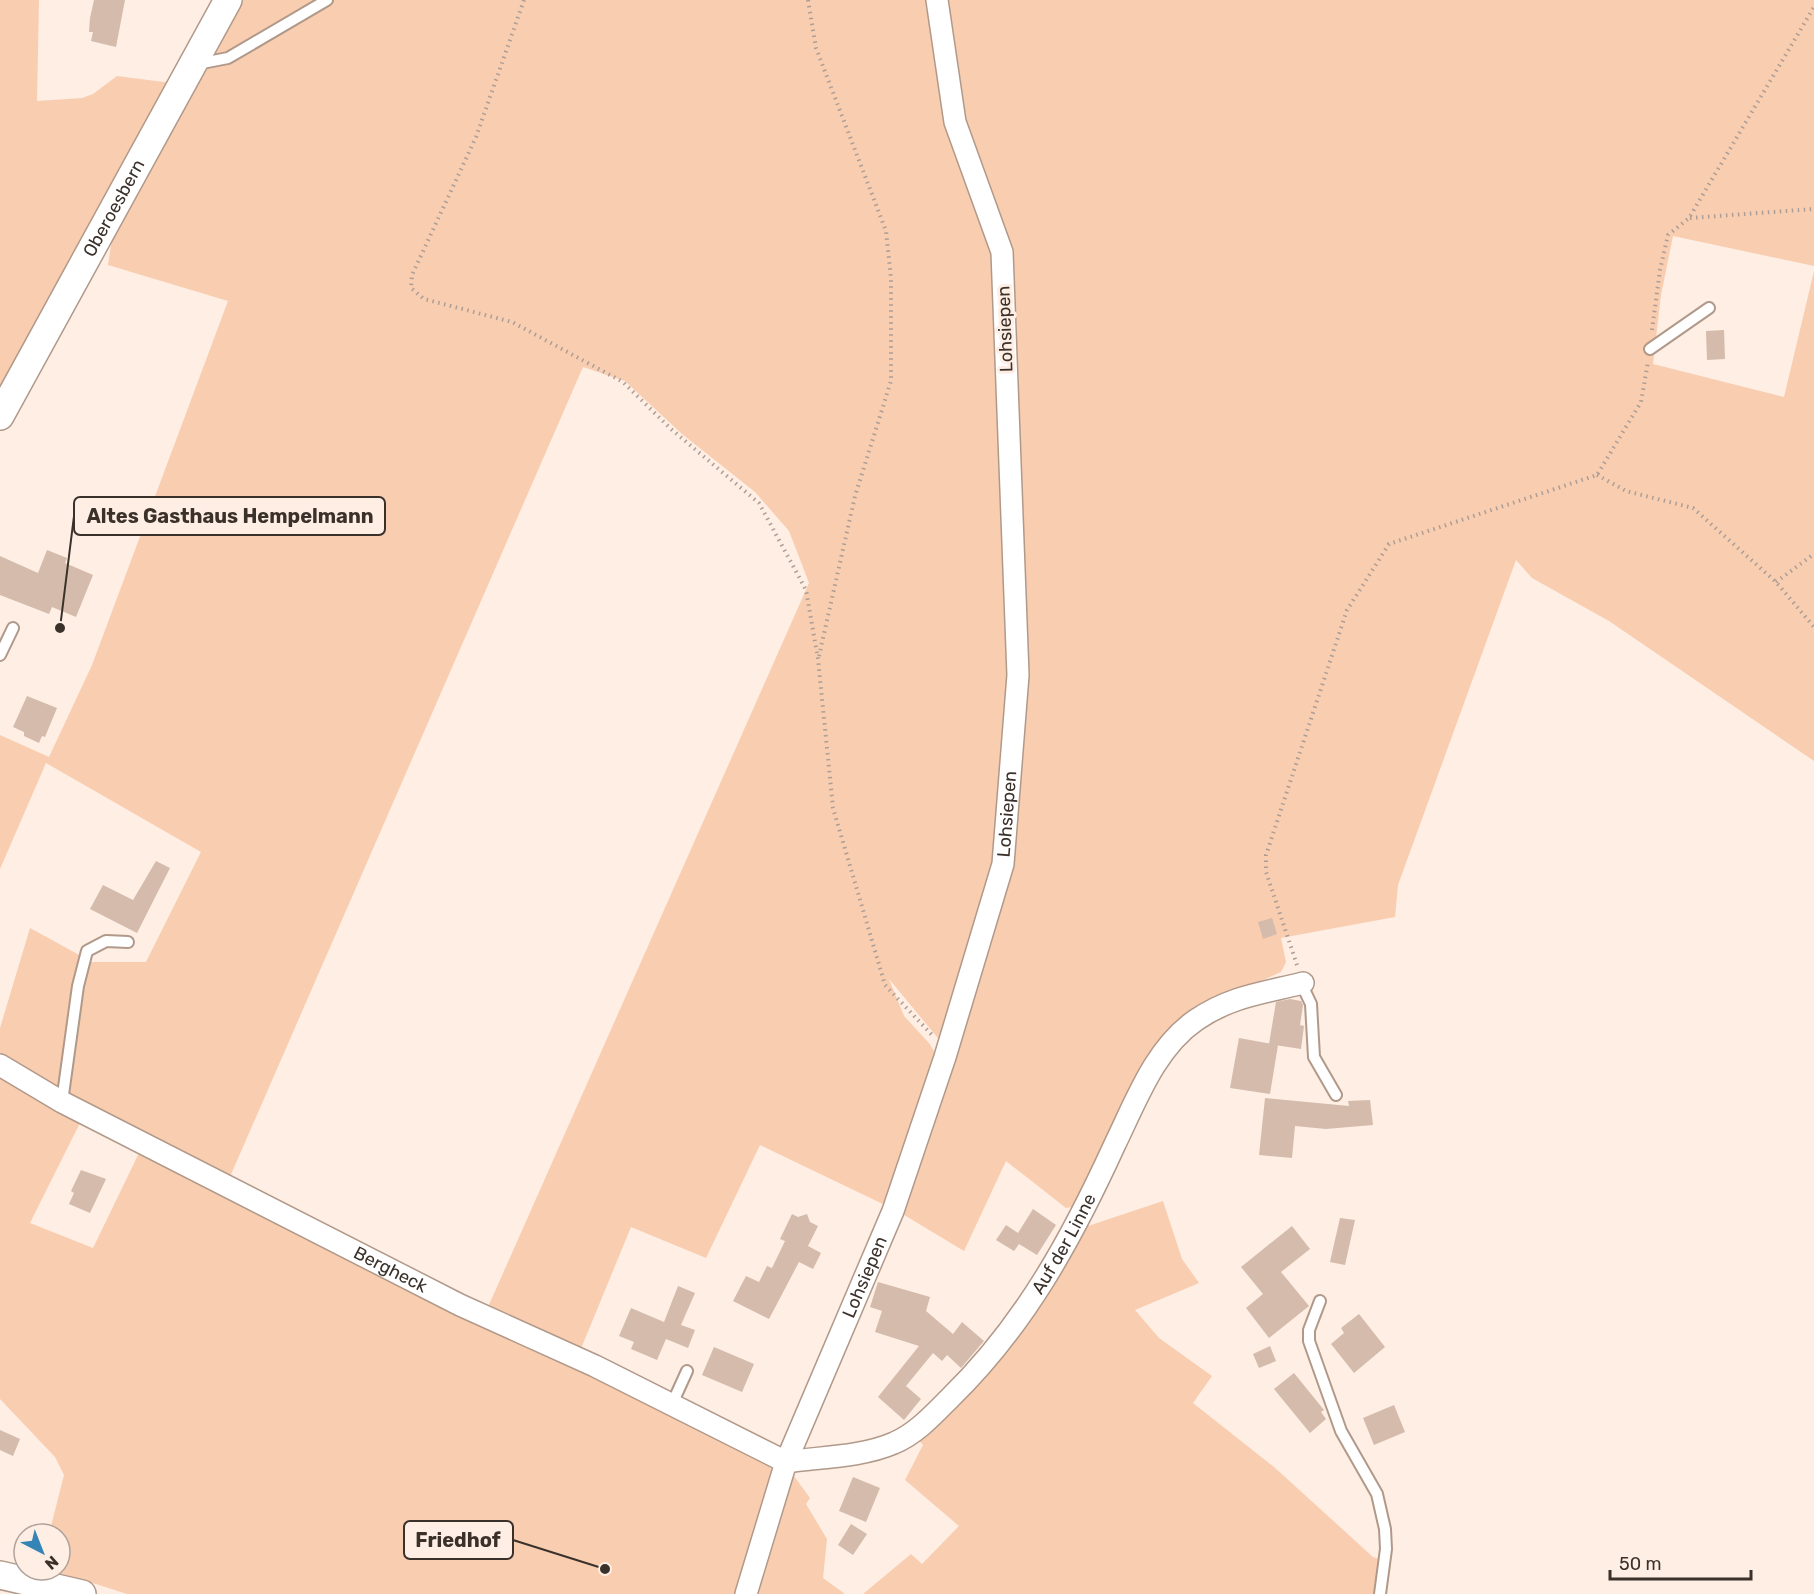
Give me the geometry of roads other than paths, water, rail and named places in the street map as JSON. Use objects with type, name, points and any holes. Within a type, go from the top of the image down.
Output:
[{"type":"street","name":"Oberoesbern","points":[[0,416],[228,0]]},
{"type":"street","name":"Lohsiepen","points":[[746,1594],[786,1462],[893,1211],[945,1057],[1003,864],[1018,675],[1002,252],[955,122],[937,0]]},
{"type":"street","name":"Auf der Linne","points":[[786,1462],[858,1452],[893,1443],[915,1430],[941,1407],[996,1351],[1053,1269],[1162,1054],[1195,1020],[1221,1005],[1247,994],[1302,983]]},
{"type":"street","name":"Bergheck","points":[[0,1065],[62,1102],[460,1305],[595,1366],[786,1462]]},
{"type":"street","points":[[0,1575],[82,1594]]},
{"type":"lane","points":[[193,64],[228,58],[327,0]]},
{"type":"lane","points":[[1650,349],[1709,308]]},
{"type":"lane","points":[[0,655],[13,628]]},
{"type":"lane","points":[[62,1102],[78,986],[87,951],[106,941],[128,942]]},
{"type":"lane","points":[[1302,983],[1311,1004],[1314,1057],[1336,1095]]},
{"type":"lane","points":[[1320,1301],[1309,1330],[1309,1341],[1341,1431],[1377,1494],[1385,1529],[1386,1549],[1380,1594]]},
{"type":"lane","points":[[672,1404],[687,1371]]},
{"type":"place","name":"Altes Gasthaus Hempelmann","points":[[60,628]]},
{"type":"place","name":"Friedhof","points":[[605,1569]]}]
